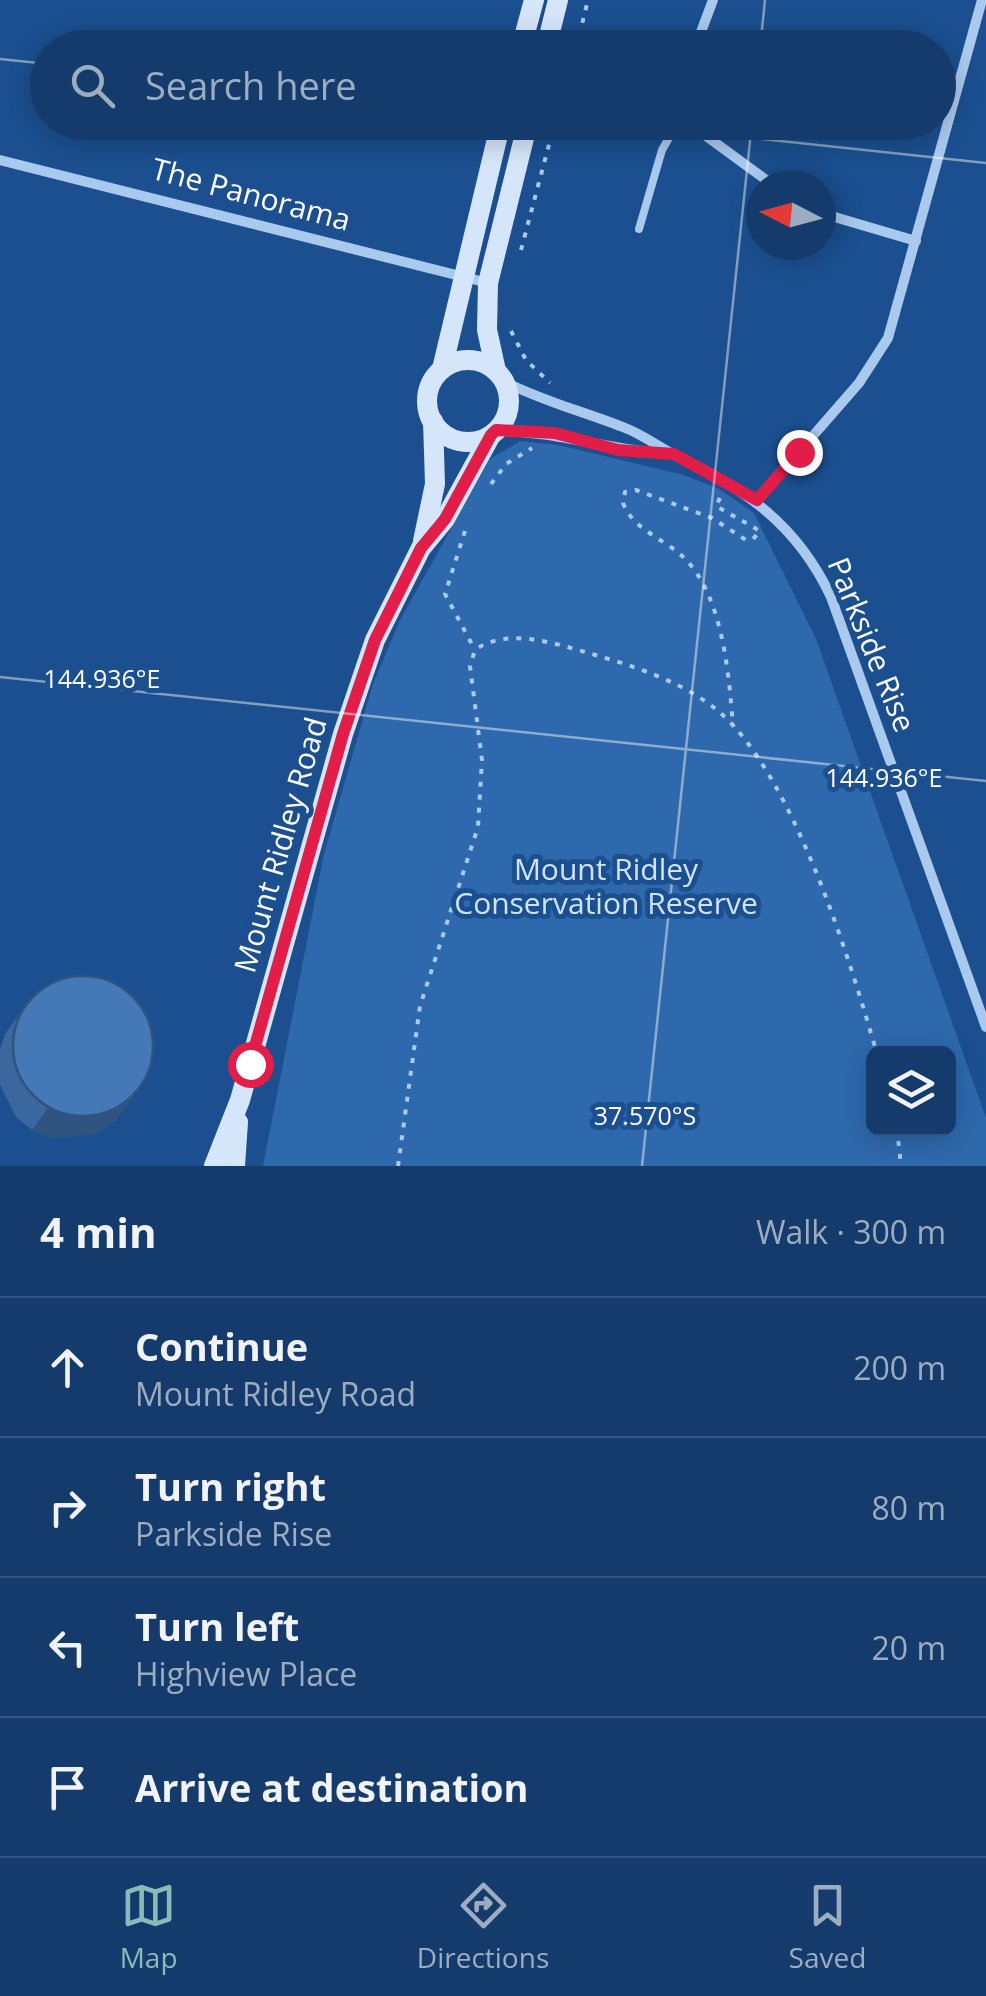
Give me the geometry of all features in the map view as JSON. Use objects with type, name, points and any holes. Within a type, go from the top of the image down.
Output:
[{"type":"street","points":[[526,30],[534,0]]},
{"type":"street","points":[[550,30],[558,0]]},
{"type":"street","points":[[702,30],[713,0]]},
{"type":"street","points":[[956,95],[982,0]]},
{"type":"street","points":[[498,140],[442,369],[429,388],[433,422],[459,441],[494,433],[508,408],[487,330],[488,283],[524,140]]},
{"type":"street","points":[[712,140],[753,170]]},
{"type":"street","points":[[757,500],[879,358],[944,140]]},
{"type":"street","name":"The Panorama","points":[[0,160],[488,283]]},
{"type":"street","points":[[836,217],[916,241]]},
{"type":"street","points":[[442,369],[475,360],[500,376]]},
{"type":"street","name":"Parkside Rise","points":[[500,376],[544,402],[623,426],[729,481],[757,500],[804,548],[830,597],[986,1026]]},
{"type":"street","name":"Mount Ridley Road","points":[[421,548],[435,484],[433,422]]},
{"type":"street","name":"Parkside Rise","points":[[494,433],[555,433],[618,450],[674,454]]},
{"type":"street","name":"Mount Ridley Road","points":[[214,1166],[240,1100],[343,734],[375,640],[421,548],[445,519],[494,433]]},
{"type":"street","points":[[235,1166],[240,1100]]},
{"type":"lane","points":[[639,229],[668,140]]},
{"type":"path","points":[[580,30],[588,0]]},
{"type":"path","points":[[729,481],[716,506],[755,526],[760,531],[753,539],[746,540],[712,518],[636,490],[626,492],[624,503],[641,527],[682,556],[698,575],[723,652],[734,727]]},
{"type":"path","points":[[398,1166],[420,1006],[478,827],[482,760],[470,666],[474,650],[494,639],[508,638],[614,660],[694,694],[734,727],[780,797],[836,920],[875,1046]]},
{"type":"path","points":[[898,1136],[901,1166]]},
{"type":"green space","name":"Mount Ridley Conservation Reserve","points":[[520,441],[558,445],[684,475],[719,489],[754,513],[816,639],[986,1118],[986,1166],[263,1166],[324,854],[373,684],[400,620],[490,459]]},
{"type":"building","points":[[83,976],[110,981],[133,996],[148,1019],[153,1046],[148,1073],[133,1096],[110,1111],[83,1116],[56,1111],[33,1096],[18,1073],[13,1046],[18,1019],[33,996],[56,981]]},
{"type":"route","points":[[250,1064],[343,734],[375,640],[402,581],[421,548],[445,519],[491,435],[496,430],[536,431],[618,450],[674,454],[702,466],[757,500],[799,452]]}]
